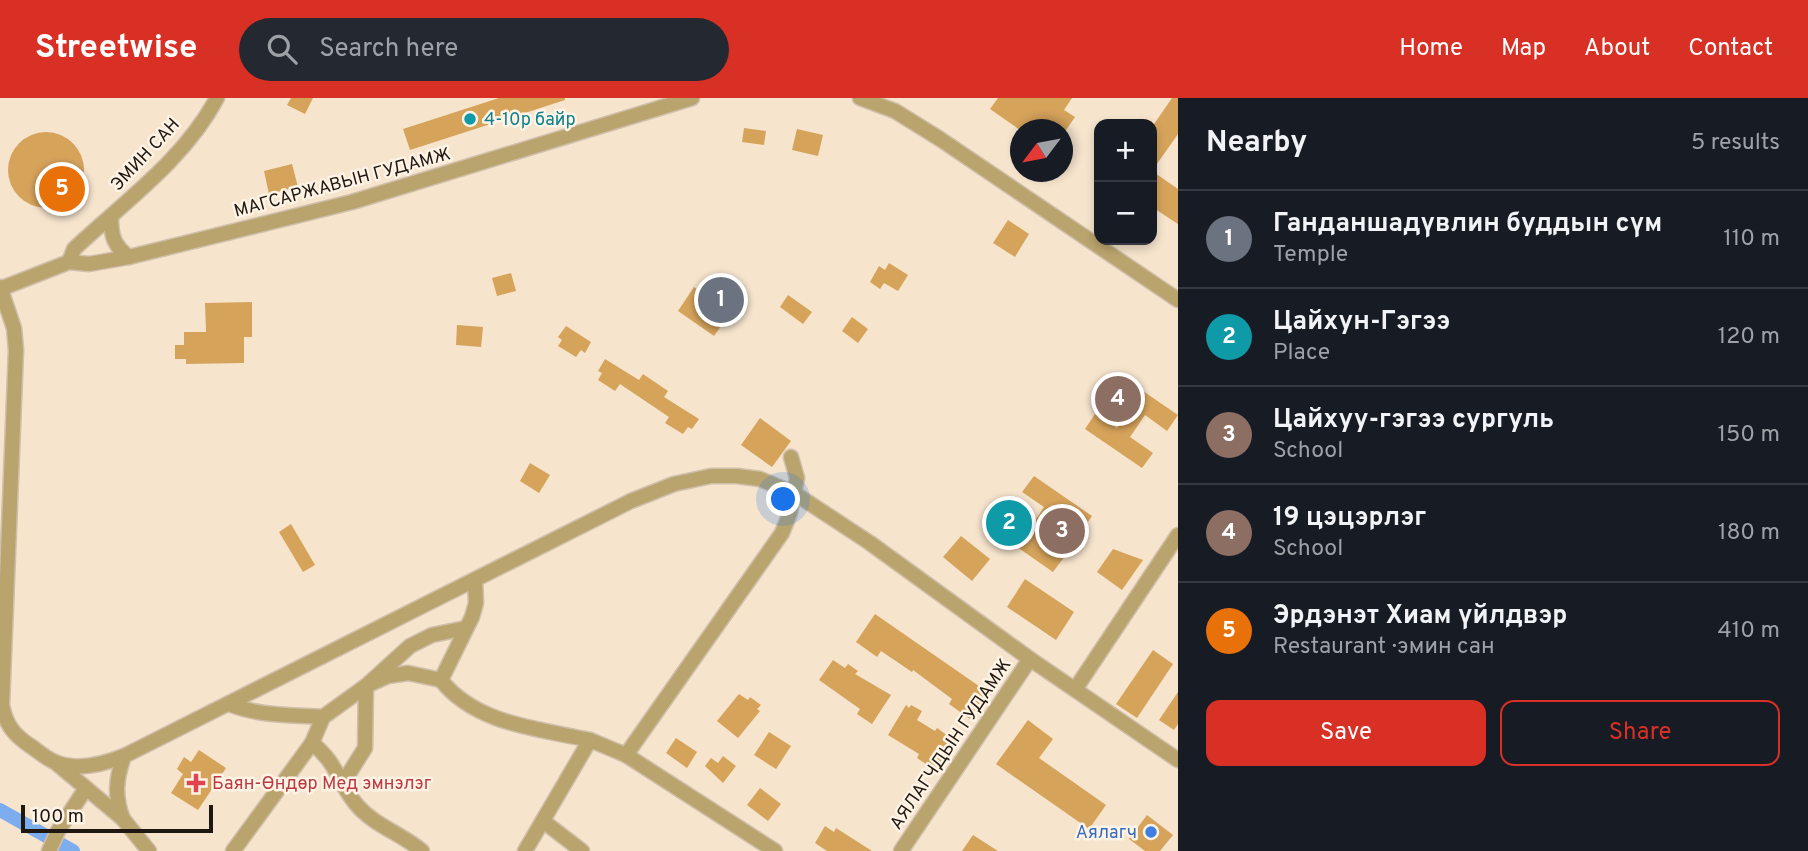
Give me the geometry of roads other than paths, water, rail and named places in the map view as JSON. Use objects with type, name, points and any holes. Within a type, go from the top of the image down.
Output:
[{"type":"street","name":"ЭМИН САН","points":[[69,262],[74,249],[147,186],[176,155],[217,98]]},
{"type":"street","name":"МАГСАРЖАВЫН ГУДАМЖ","points":[[0,288],[69,262],[89,264],[129,257],[352,202],[692,98]]},
{"type":"street","points":[[860,98],[895,111],[918,125],[1178,300]]},
{"type":"street","points":[[111,218],[111,234],[115,243],[129,257]]},
{"type":"street","points":[[0,288],[14,328],[16,350],[2,705],[7,734],[55,762],[122,819],[149,851]]},
{"type":"street","points":[[625,755],[774,547],[786,524],[797,478],[791,457]]},
{"type":"street","points":[[55,762],[87,766],[124,757],[631,501],[674,484],[712,476],[760,479],[794,493],[870,543],[1030,659],[1178,760]]},
{"type":"street","points":[[1076,688],[1178,535]]},
{"type":"street","points":[[441,680],[476,603],[475,580]]},
{"type":"street","points":[[233,851],[312,743],[323,716],[366,686],[410,646],[432,635],[466,628]]},
{"type":"street","name":"АЯЛАГЧДЫН ГУДАМЖ","points":[[901,851],[1030,659]]},
{"type":"street","points":[[366,686],[388,676],[408,673],[441,680],[451,693],[491,716],[590,740],[625,755],[775,851]]},
{"type":"street","points":[[343,783],[365,748],[366,686]]},
{"type":"street","points":[[229,704],[261,713],[323,716]]},
{"type":"street","points":[[525,851],[590,740]]},
{"type":"street","points":[[312,743],[326,754],[355,803],[368,817],[407,838],[422,851]]},
{"type":"street","points":[[122,819],[116,794],[118,774],[124,757]]},
{"type":"street","points":[[49,851],[58,831],[86,788]]},
{"type":"street","points":[[543,821],[582,851]]},
{"type":"waterway","points":[[0,810],[73,851]]},
{"type":"place","name":"4-10р байр","points":[[470,119]]},
{"type":"place","name":"Эрдэнэт Хиам үйлдвэр","points":[[62,189]]},
{"type":"place","name":"Ганданшадүвлин буддын сүм","points":[[721,300]]},
{"type":"place","name":"19 цэцэрлэг","points":[[1118,399]]},
{"type":"place","name":"Цайхун-Гэгээ","points":[[1009,523]]},
{"type":"place","name":"Цайхуу-гэгээ сургуль","points":[[1062,531]]},
{"type":"place","name":"Баян-Өндөр Мед эмнэлэг","points":[[196,783]]},
{"type":"place","name":"Аялагч","points":[[1151,832]]}]
